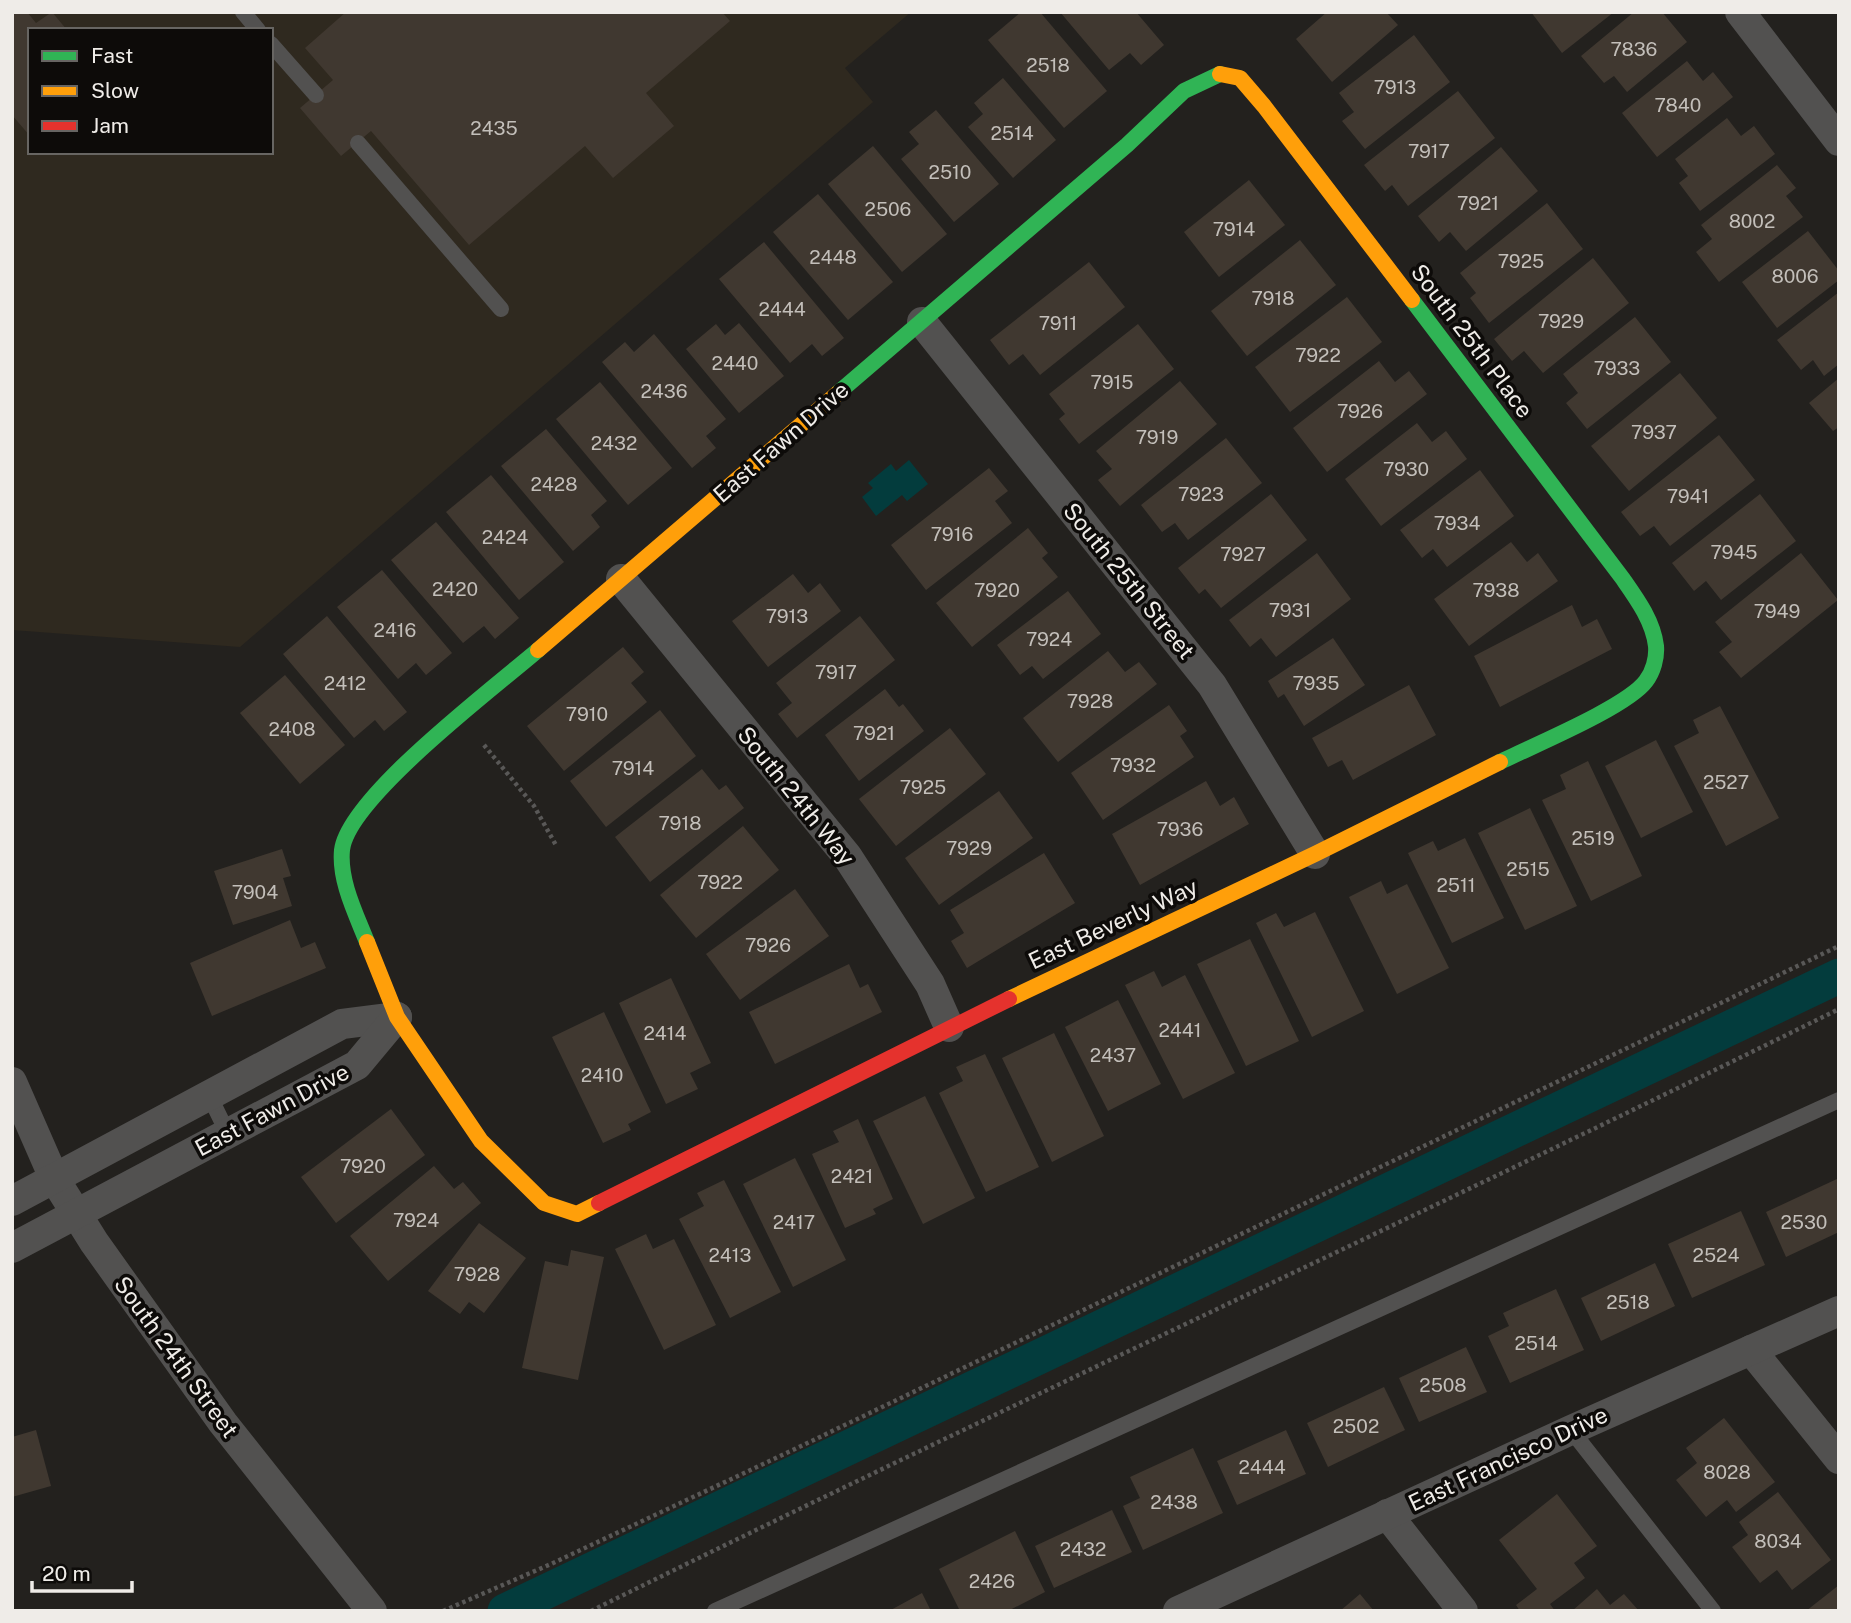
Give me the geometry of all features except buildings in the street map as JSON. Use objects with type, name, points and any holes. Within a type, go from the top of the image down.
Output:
[{"type":"street","points":[[1740,12],[1837,133]]},
{"type":"street","name":"East Fawn Drive","points":[[397,1017],[347,891],[342,850],[352,823],[383,784],[1127,145],[1184,91],[1220,74]]},
{"type":"street","name":"South 25th Place","points":[[1220,74],[1240,78],[1264,106],[1602,550],[1644,611],[1656,638],[1656,660]]},
{"type":"street","name":"South 25th Street","points":[[922,322],[1212,685],[1315,854]]},
{"type":"street","name":"South 24th Way","points":[[621,579],[847,856],[930,984],[949,1027]]},
{"type":"street","name":"East Beverly Way","points":[[397,1017],[481,1141],[544,1203],[577,1214],[949,1027],[1315,854],[1620,702],[1646,681],[1656,660]]},
{"type":"street","name":"East Fawn Drive","points":[[12,1201],[342,1024],[397,1017]]},
{"type":"street","name":"East Fawn Drive","points":[[12,1248],[357,1065],[397,1017]]},
{"type":"street","name":"South 24th Street","points":[[12,1082],[54,1178],[155,1332],[223,1423],[372,1611]]},
{"type":"street","name":"East Francisco Drive","points":[[1199,1607],[1387,1514],[1839,1311]]},
{"type":"street","points":[[1751,1350],[1839,1460]]},
{"type":"street","points":[[1387,1514],[1463,1611]]},
{"type":"lane","points":[[243,12],[256,28]]},
{"type":"lane","points":[[273,46],[316,95]]},
{"type":"lane","points":[[358,143],[501,309]]},
{"type":"lane","points":[[209,1095],[228,1134]]},
{"type":"lane","points":[[715,1611],[1839,1100]]},
{"type":"lane","points":[[1570,1430],[1713,1611]]},
{"type":"path","points":[[479,739],[534,806],[557,847]]},
{"type":"path","points":[[443,1611],[551,1564],[795,1449],[1839,946]]},
{"type":"path","points":[[591,1611],[825,1495],[1535,1159],[1839,1009]]},
{"type":"shaded area","points":[[12,12],[911,12],[845,68],[873,102],[240,647],[12,630]]},
{"type":"water","points":[[909,460],[928,484],[907,501],[902,495],[876,516],[862,497],[873,488],[868,483],[891,464],[896,471]]},
{"type":"waterway","points":[[505,1611],[1839,976]]},
{"type":"traffic: fast","points":[[838,393],[1127,145],[1184,91],[1220,74]]},
{"type":"traffic: fast","points":[[1412,300],[1623,579],[1644,611],[1654,637],[1656,651],[1653,669],[1636,691],[1600,714],[1500,762]]},
{"type":"traffic: fast","points":[[367,942],[343,874],[342,850],[350,828],[395,774],[458,716],[538,650]]},
{"type":"traffic: slow","points":[[1220,74],[1240,78],[1264,106],[1412,300]]},
{"type":"traffic: slow","points":[[538,650],[838,393]]},
{"type":"traffic: slow","points":[[1009,999],[1315,854],[1500,762]]},
{"type":"traffic: slow","points":[[367,942],[397,1017],[481,1141],[544,1203],[577,1214],[599,1203]]},
{"type":"traffic: jam","points":[[599,1203],[1009,999]]}]
